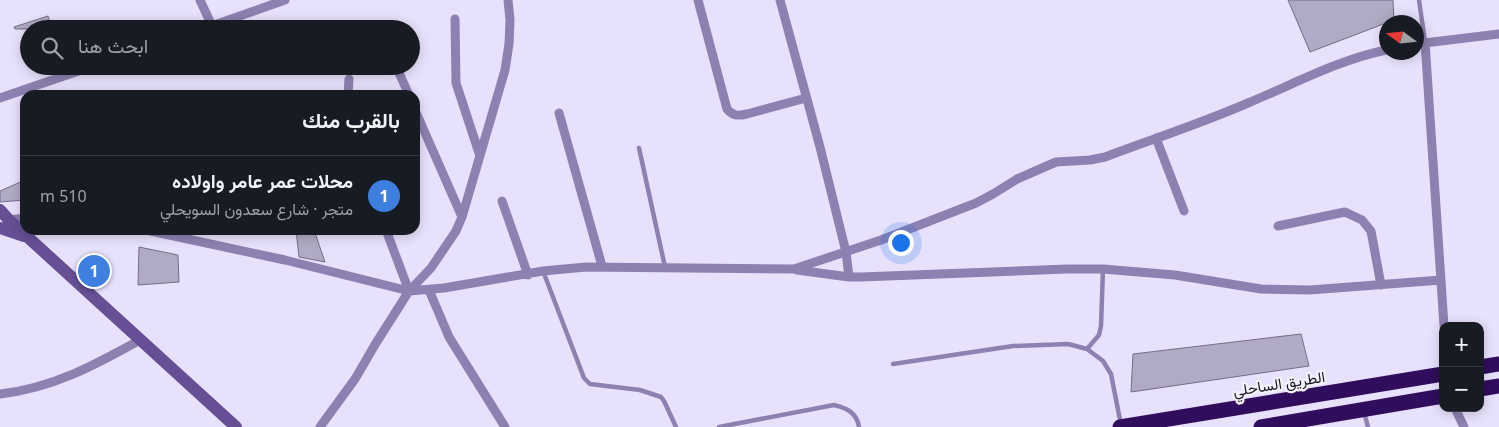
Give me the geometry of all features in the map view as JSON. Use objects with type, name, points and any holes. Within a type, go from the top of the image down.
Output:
[{"type":"highway","points":[[1484,367],[1499,364]]},
{"type":"highway","name":"الطريق الساحلي","points":[[1120,427],[1439,375]]},
{"type":"highway","points":[[1484,388],[1499,386]]},
{"type":"highway","points":[[1262,427],[1316,422],[1363,409],[1439,397]]},
{"type":"main road","points":[[0,210],[5,224],[20,232]]},
{"type":"main road","points":[[24,235],[236,427]]},
{"type":"street","points":[[200,0],[205,20]]},
{"type":"street","points":[[227,20],[285,0]]},
{"type":"street","points":[[320,427],[355,379],[409,291],[431,268],[456,231],[462,217],[505,70],[509,44],[510,20],[508,0]]},
{"type":"street","points":[[698,0],[727,108],[732,114],[739,116],[806,98]]},
{"type":"street","points":[[780,0],[846,252],[849,277]]},
{"type":"street","points":[[455,19],[456,83],[480,156]]},
{"type":"street","points":[[1424,43],[1499,34]]},
{"type":"street","points":[[794,269],[917,227],[976,203],[1036,169],[1056,162],[1105,157],[1246,104],[1330,67],[1379,52]]},
{"type":"street","points":[[1422,60],[1444,322]]},
{"type":"street","points":[[23,90],[67,75]]},
{"type":"street","points":[[400,75],[406,90]]},
{"type":"street","points":[[348,90],[349,79]]},
{"type":"street","points":[[0,98],[20,91]]},
{"type":"street","points":[[559,113],[602,266]]},
{"type":"street","points":[[420,121],[462,217]]},
{"type":"street","points":[[1156,138],[1184,211]]},
{"type":"street","points":[[502,201],[528,275]]},
{"type":"street","points":[[1278,226],[1344,212],[1362,220],[1371,231],[1380,285]]},
{"type":"street","points":[[5,224],[20,220]]},
{"type":"street","points":[[169,235],[285,260],[409,291],[429,290],[543,271],[602,266],[794,269],[849,277],[1103,269],[1174,275],[1261,289],[1310,290],[1441,280]]},
{"type":"street","points":[[388,235],[409,291]]},
{"type":"street","points":[[429,290],[449,337],[505,427]]},
{"type":"street","points":[[0,394],[60,380],[89,368],[140,340]]},
{"type":"street","points":[[1457,412],[1464,427]]},
{"type":"lane","points":[[1419,0],[1420,15]]},
{"type":"lane","points":[[639,148],[665,267]]},
{"type":"lane","points":[[1087,349],[1099,335],[1102,314],[1103,269]]},
{"type":"lane","points":[[543,271],[584,378],[595,384],[640,390],[661,397],[676,427]]},
{"type":"lane","points":[[893,364],[1013,346],[1068,344],[1087,349],[1103,361],[1110,374],[1120,427]]},
{"type":"lane","points":[[719,427],[834,405],[843,407],[854,415],[859,427]]},
{"type":"lane","points":[[1363,409],[1368,427]]},
{"type":"building","points":[[1288,0],[1393,0],[1394,15],[1379,15],[1379,26],[1310,52]]},
{"type":"building","points":[[48,16],[49,20],[36,20]]},
{"type":"building","points":[[20,25],[20,29],[15,29],[14,27]]},
{"type":"building","points":[[20,182],[20,200],[0,202],[0,191]]},
{"type":"building","points":[[297,235],[316,235],[325,262],[299,257]]},
{"type":"building","points":[[139,247],[178,255],[179,282],[138,285]]},
{"type":"building","points":[[1301,334],[1309,366],[1131,392],[1133,354]]},
{"type":"place","name":"محلات عمر عامر واولاده","points":[[94,271]]}]
